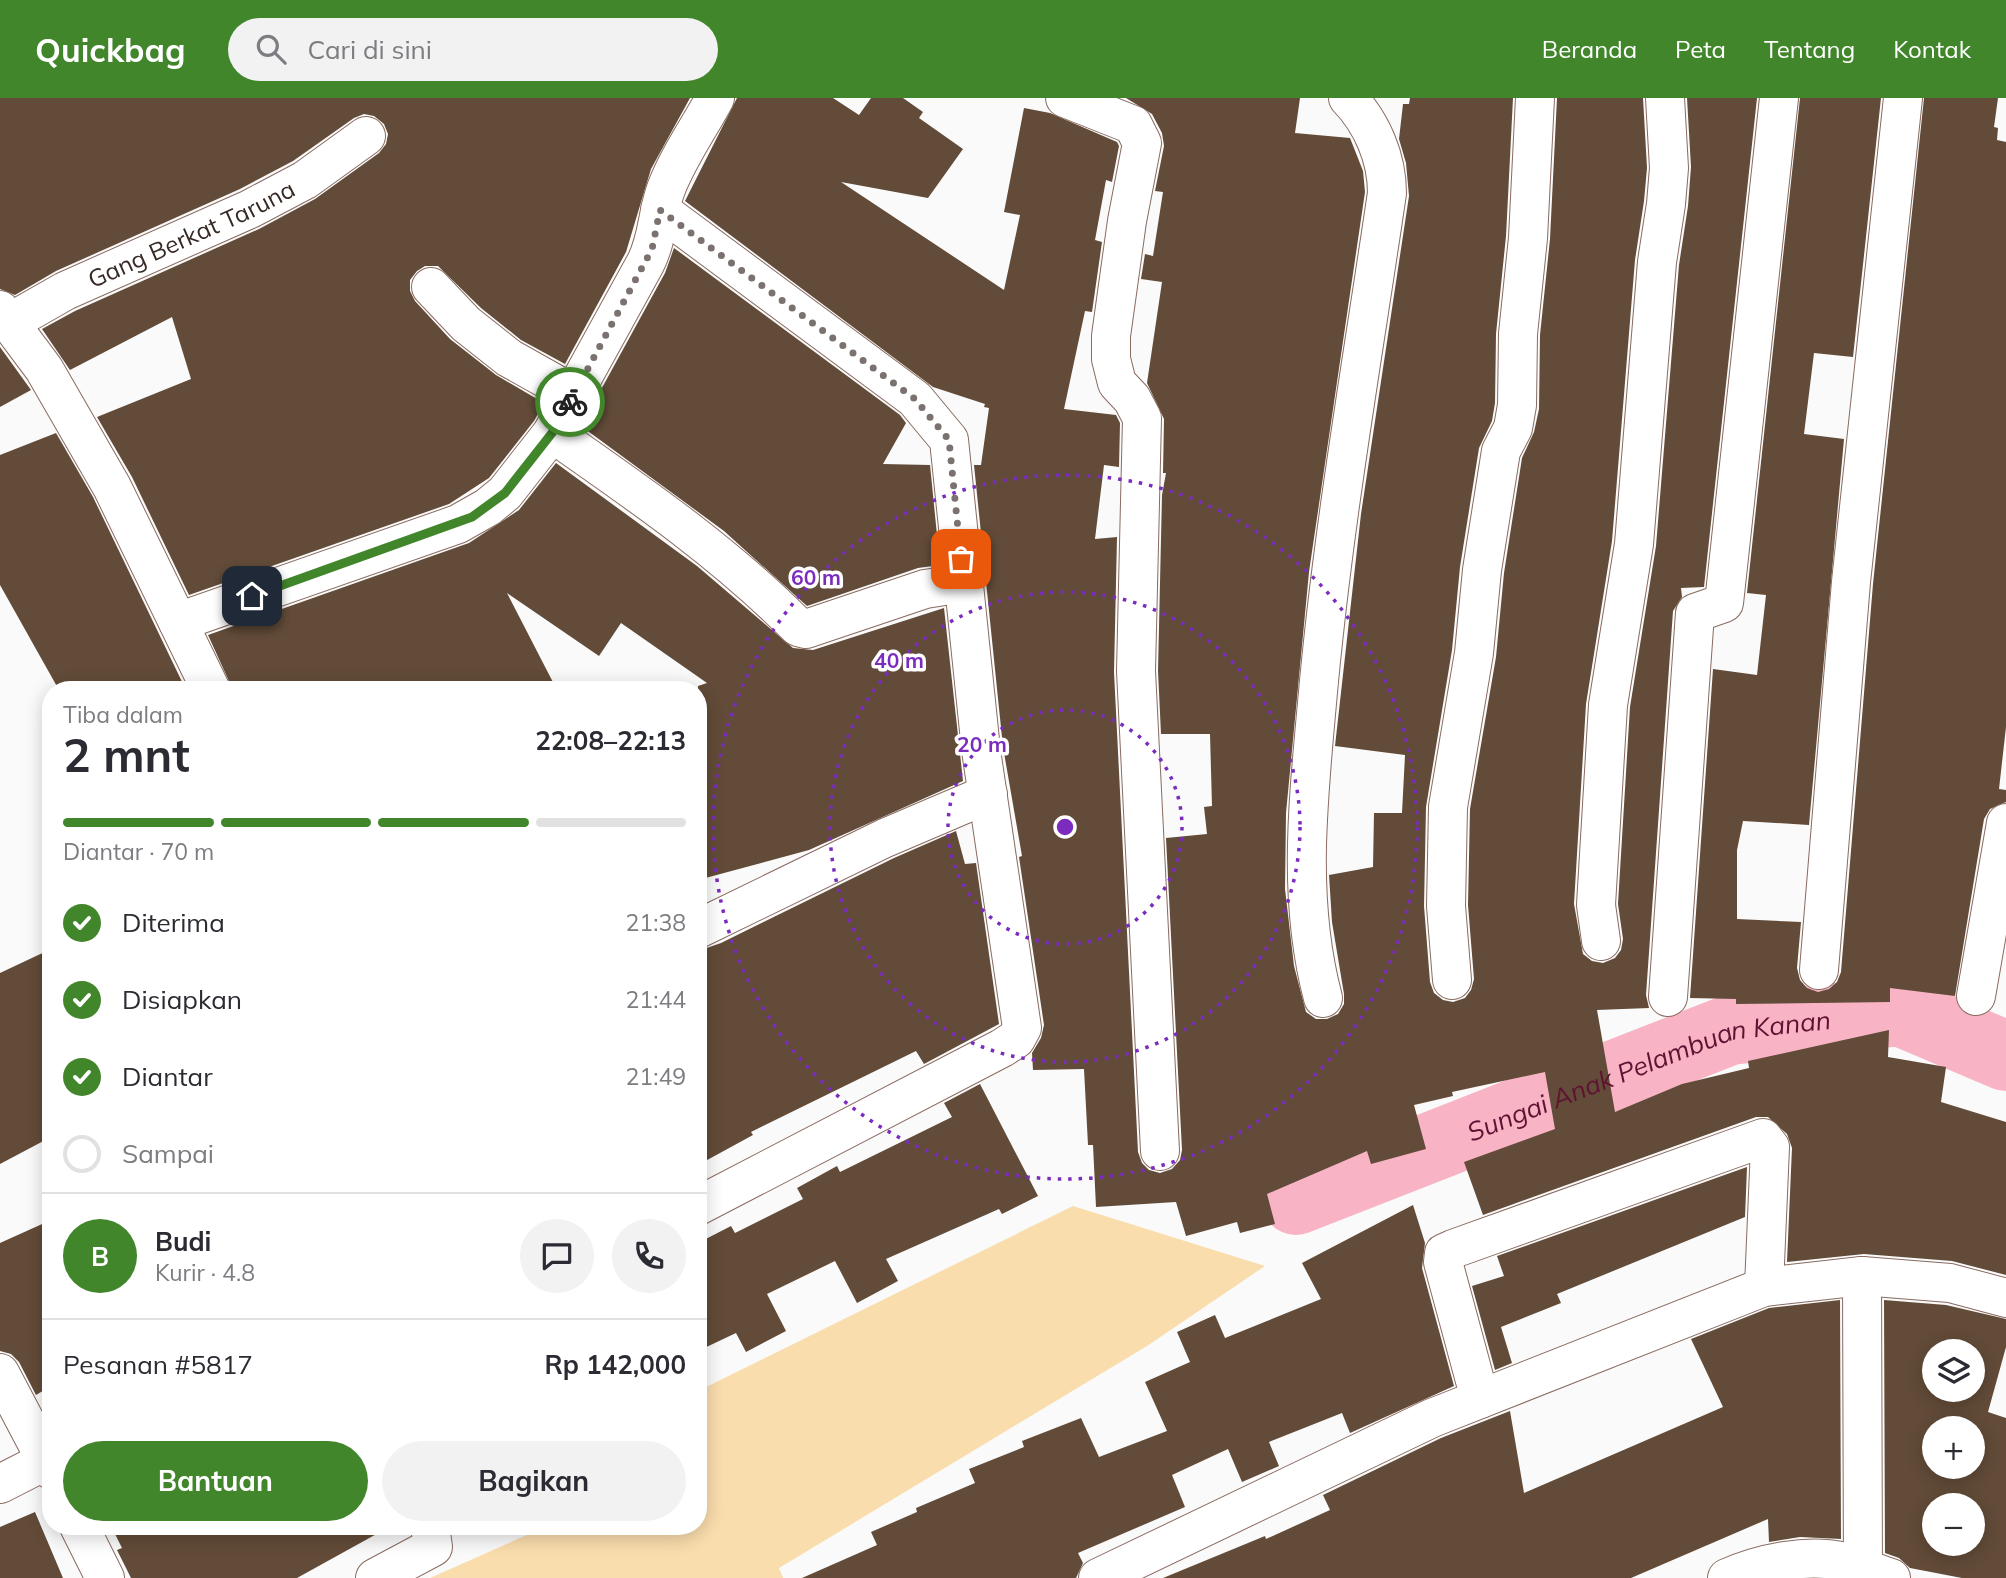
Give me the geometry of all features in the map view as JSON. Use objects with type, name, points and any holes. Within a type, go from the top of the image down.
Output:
[{"type":"street","points":[[178,622],[458,524],[505,493],[552,433],[575,395],[652,249],[660,210],[670,181],[715,98]]},
{"type":"street","points":[[1065,98],[1133,125],[1142,143],[1127,221],[1111,336],[1111,359],[1117,383],[1132,399],[1142,418],[1136,671],[1160,1151]]},
{"type":"street","points":[[1323,998],[1306,908],[1305,832],[1327,588],[1387,193],[1387,176],[1372,130],[1348,98]]},
{"type":"street","points":[[1452,980],[1446,906],[1448,807],[1474,653],[1482,570],[1501,451],[1513,428],[1517,405],[1518,334],[1528,238],[1535,98]]},
{"type":"street","points":[[1601,942],[1596,905],[1608,705],[1634,544],[1657,262],[1666,204],[1669,168],[1665,98]]},
{"type":"street","points":[[1668,997],[1695,613],[1724,603],[1779,98]]},
{"type":"street","points":[[1819,970],[1851,582],[1903,98]]},
{"type":"street","name":"Gang Berkat Taruna","points":[[5,317],[250,209],[305,180],[366,136]]},
{"type":"street","points":[[660,210],[915,399],[949,440],[988,794],[1022,1028],[1016,1039],[707,1201]]},
{"type":"street","points":[[431,287],[466,324],[509,358],[575,395]]},
{"type":"street","points":[[5,317],[44,369],[112,486],[207,681]]},
{"type":"street","points":[[552,433],[674,518],[734,566],[798,627],[806,629],[925,589],[964,583]]},
{"type":"street","points":[[707,925],[885,838],[988,794]]},
{"type":"street","points":[[1976,996],[2006,823]]},
{"type":"street","points":[[1480,1399],[1443,1262],[1444,1254],[1453,1249],[1763,1138],[1770,1147],[1764,1287]]},
{"type":"street","points":[[1727,1578],[1761,1566],[1824,1559],[1846,1562],[1872,1575],[1862,1276]]},
{"type":"street","points":[[1098,1578],[1432,1418],[1764,1287],[1862,1276],[1950,1283],[2006,1298]]},
{"type":"street","points":[[0,1373],[42,1450]]},
{"type":"street","points":[[0,1484],[42,1466]]},
{"type":"street","points":[[84,1535],[105,1578]]},
{"type":"street","points":[[375,1578],[433,1547],[431,1535]]},
{"type":"shaded area","points":[[1073,1206],[1265,1266],[1147,1346],[779,1568],[783,1578],[430,1578],[527,1535],[707,1535],[707,1387]]},
{"type":"building","points":[[0,98],[690,98],[651,169],[626,252],[565,364],[521,340],[481,308],[438,266],[425,266],[410,280],[410,291],[415,301],[450,339],[496,375],[544,403],[534,421],[489,478],[449,504],[189,595],[132,477],[97,417],[191,379],[172,317],[70,370],[42,329],[75,311],[259,229],[315,199],[379,153],[386,144],[388,134],[384,124],[374,116],[364,114],[354,118],[293,161],[240,189],[56,271],[15,295],[0,289]]},
{"type":"building","points":[[737,98],[833,98],[859,115],[871,98],[903,98],[923,112],[919,118],[963,149],[928,198],[841,182],[1004,290],[1020,215],[1004,212],[1024,108],[1050,113],[1117,142],[1119,146],[1112,182],[1106,180],[1095,240],[1102,242],[1092,312],[1085,311],[1064,409],[1116,415],[1120,423],[1119,467],[1104,465],[1095,539],[1117,537],[1114,672],[1138,1152],[1142,1163],[1149,1170],[1160,1173],[1172,1169],[1180,1160],[1182,1150],[1166,838],[1207,834],[1204,807],[1212,806],[1210,734],[1161,734],[1158,671],[1162,495],[1166,473],[1163,473],[1164,419],[1147,383],[1162,282],[1141,279],[1145,254],[1153,256],[1163,192],[1155,191],[1164,146],[1162,133],[1152,114],[1126,98],[1300,98],[1295,133],[1350,138],[1363,171],[1365,192],[1309,572],[1286,813],[1285,889],[1294,966],[1306,1012],[1316,1019],[1327,1019],[1338,1014],[1344,1004],[1332,922],[1329,875],[1373,867],[1374,813],[1402,813],[1405,755],[1335,746],[1361,514],[1409,196],[1406,163],[1399,139],[1403,104],[1409,104],[1410,98],[1513,98],[1506,236],[1496,334],[1495,403],[1492,421],[1479,448],[1460,567],[1452,650],[1426,807],[1424,906],[1430,982],[1434,993],[1443,1000],[1453,1002],[1465,998],[1474,979],[1468,905],[1470,809],[1496,657],[1504,573],[1522,458],[1534,432],[1539,409],[1540,335],[1550,239],[1557,98],[1643,98],[1647,168],[1635,260],[1612,541],[1586,704],[1574,904],[1583,954],[1592,961],[1603,963],[1615,958],[1621,950],[1623,939],[1618,904],[1630,707],[1656,546],[1679,265],[1688,206],[1691,167],[1687,98],[1757,98],[1704,587],[1681,588],[1682,597],[1673,611],[1646,995],[1649,1008],[1597,1010],[1615,1112],[1682,1084],[1749,1068],[1748,1061],[1889,1030],[1888,1057],[1946,1067],[1941,1102],[2006,1122],[2006,1275],[1952,1261],[1864,1254],[1787,1262],[1792,1148],[1787,1134],[1768,1117],[1756,1117],[1483,1215],[1464,1162],[1555,1129],[1545,1072],[1452,1092],[1453,1096],[1414,1105],[1426,1149],[1371,1164],[1367,1151],[1267,1194],[1275,1224],[1240,1233],[1237,1222],[1186,1236],[1176,1202],[1096,1207],[1093,1145],[1088,1145],[1084,1069],[1033,1070],[1032,1053],[1041,1038],[1044,1025],[1019,857],[1022,856],[1003,747],[974,465],[981,465],[989,408],[984,407],[985,404],[933,387],[685,201]]},
{"type":"building","points":[[1800,98],[1881,98],[1853,357],[1814,353],[1804,434],[1844,439],[1809,825],[1743,821],[1737,850],[1737,919],[1801,922],[1797,968],[1800,980],[1807,988],[1818,992],[1829,989],[1837,982],[1841,972],[1873,584],[1924,98],[1998,98],[1994,127],[1998,128],[1997,140],[2006,142],[2006,727],[1999,789],[2006,790],[2006,802],[1990,809],[1984,819],[1955,996],[1890,988],[1890,1002],[1736,1004],[1736,999],[1690,998],[1713,669],[1757,675],[1766,595],[1747,593]]},
{"type":"building","points":[[674,248],[900,415],[906,423],[883,464],[930,465],[940,565],[918,568],[807,606],[724,531],[581,426],[665,273]]},
{"type":"building","points":[[0,347],[31,390],[0,407]]},
{"type":"building","points":[[56,433],[93,497],[182,681],[54,681],[0,585],[0,455]]},
{"type":"building","points":[[556,463],[697,566],[793,648],[813,650],[944,608],[963,781],[809,850],[707,878],[707,681],[621,623],[599,656],[507,593],[552,681],[229,681],[208,635],[469,543],[519,510]]},
{"type":"building","points":[[956,831],[965,864],[976,863],[999,1024],[924,1064],[916,1051],[751,1132],[753,1135],[707,1160],[707,948]]},
{"type":"building","points":[[42,953],[42,1142],[0,1164],[0,973]]},
{"type":"building","points":[[980,1084],[1038,1196],[1002,1214],[999,1209],[886,1259],[898,1281],[857,1303],[835,1261],[767,1294],[786,1331],[746,1352],[736,1333],[707,1347],[707,1238],[731,1226],[735,1233],[803,1199],[797,1188],[837,1166],[840,1172],[952,1117],[944,1103]]},
{"type":"building","points":[[1747,1167],[1745,1217],[1557,1294],[1561,1303],[1501,1327],[1512,1363],[1495,1370],[1472,1286],[1504,1276],[1497,1256]]},
{"type":"building","points":[[1413,1205],[1425,1243],[1422,1268],[1454,1386],[1350,1433],[1342,1413],[1269,1442],[1279,1466],[1242,1482],[1228,1449],[1172,1475],[1185,1507],[1078,1553],[1083,1563],[1076,1578],[802,1578],[877,1545],[871,1532],[917,1512],[916,1508],[975,1483],[969,1469],[1024,1447],[1022,1441],[1081,1418],[1099,1457],[1167,1431],[1145,1382],[1190,1362],[1177,1332],[1215,1315],[1225,1338],[1321,1299],[1302,1263]]},
{"type":"building","points":[[42,1224],[42,1391],[36,1395],[19,1362],[11,1354],[0,1351],[0,1243]]},
{"type":"building","points":[[1840,1300],[1841,1539],[1800,1537],[1769,1542],[1768,1519],[1631,1578],[1163,1578],[1265,1536],[1266,1539],[1330,1510],[1323,1495],[1441,1438],[1510,1411],[1524,1493],[1723,1407],[1691,1339],[1769,1308]]},
{"type":"building","points":[[1884,1300],[1946,1305],[2006,1319],[2006,1347],[1988,1412],[2006,1418],[2006,1578],[1962,1578],[1910,1568],[1899,1558],[1885,1553]]},
{"type":"building","points":[[35,1512],[42,1535],[45,1535],[63,1578],[0,1578],[0,1527]]},
{"type":"building","points":[[116,1535],[375,1535],[297,1578],[131,1578],[117,1550],[122,1548]]},
{"type":"waterway","name":"Sungai Anak Pelambuan Kanan","points":[[1296,1200],[1730,1030],[1900,1011],[2006,1056]]},
{"type":"way so far","points":[[570,402],[652,249],[660,210],[915,399],[949,440],[961,559]]},
{"type":"route","points":[[252,596],[472,517],[505,493],[552,433],[570,402]]}]
